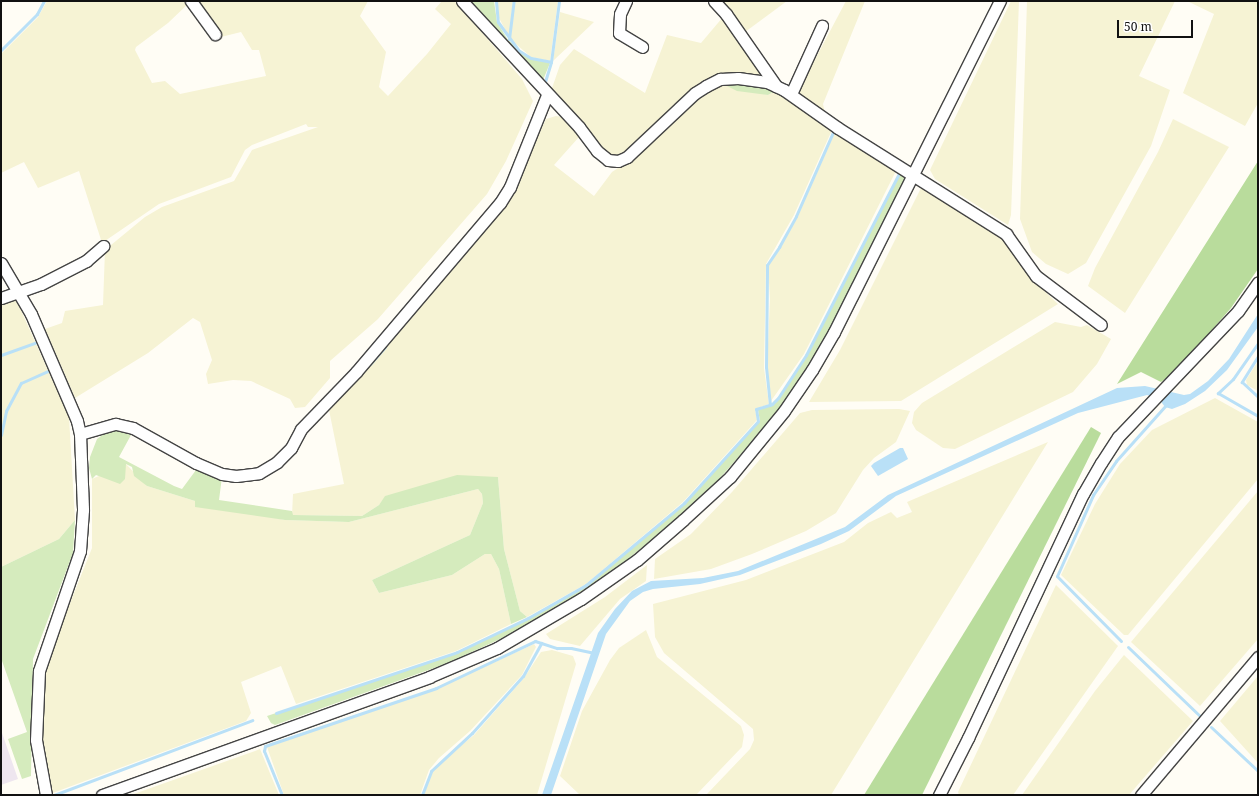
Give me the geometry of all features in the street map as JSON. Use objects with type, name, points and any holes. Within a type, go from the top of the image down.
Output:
[{"type":"street","points":[[191,1],[215,34]]},
{"type":"street","points":[[462,1],[579,128],[597,151],[608,160],[618,161],[633,152],[695,93],[720,79],[752,78],[777,86],[791,94],[838,128],[1006,234],[1036,276],[1101,325]]},
{"type":"street","points":[[626,1],[620,14],[619,33],[642,47]]},
{"type":"street","points":[[714,1],[726,14],[777,86]]},
{"type":"street","points":[[102,795],[429,677],[497,648],[581,599],[637,560],[730,477],[784,411],[834,332],[1000,1]]},
{"type":"street","points":[[791,94],[822,26]]},
{"type":"street","points":[[80,434],[116,424],[132,428],[196,463],[222,474],[236,476],[259,473],[277,462],[291,448],[301,429],[356,372],[500,203],[510,187],[547,95]]},
{"type":"street","points":[[1,298],[19,292],[86,261],[103,246]]},
{"type":"street","points":[[1,263],[19,292],[56,370],[80,434],[83,510],[80,551],[39,671],[36,740],[46,795]]},
{"type":"street","points":[[939,795],[968,738],[1083,494],[1118,437],[1168,388],[1238,312],[1258,282]]},
{"type":"street","points":[[1141,795],[1258,657]]},
{"type":"shaded area","points":[[47,1],[188,1],[189,3],[168,23],[136,47],[135,50],[152,83],[165,81],[180,94],[266,76],[259,50],[252,50],[241,32],[221,37],[196,1],[368,1],[360,16],[386,52],[379,87],[388,96],[427,54],[451,24],[435,9],[442,1],[455,1],[522,79],[533,101],[506,161],[487,194],[378,319],[330,361],[330,378],[305,407],[295,408],[290,399],[251,381],[233,380],[208,384],[206,374],[212,360],[200,322],[193,318],[148,353],[75,398],[45,329],[62,323],[65,311],[103,305],[105,250],[145,217],[162,207],[234,181],[252,150],[318,127],[308,127],[306,124],[252,145],[245,150],[231,177],[159,204],[102,243],[79,171],[38,188],[24,162],[1,173],[1,54],[38,17]]},
{"type":"shaded area","points":[[497,1],[513,1],[509,37],[497,14]]},
{"type":"shaded area","points":[[514,1],[558,1],[550,61],[531,57],[510,39]]},
{"type":"shaded area","points":[[717,1],[787,1],[745,32]]},
{"type":"shaded area","points":[[846,1],[865,1],[823,104],[825,113],[799,95],[802,84]]},
{"type":"shaded area","points":[[1011,1],[1019,1],[1011,215],[1008,225],[935,179],[930,170]]},
{"type":"shaded area","points":[[1027,1],[1175,1],[1139,76],[1170,90],[1151,146],[1086,263],[1068,274],[1046,264],[1032,252],[1020,219]]},
{"type":"shaded area","points":[[1187,1],[1258,1],[1258,103],[1245,126],[1183,93],[1214,14]]},
{"type":"shaded area","points":[[560,12],[594,22],[553,61]]},
{"type":"shaded area","points":[[723,17],[767,76],[721,77],[626,155],[611,156],[600,150],[551,91],[560,65],[574,49],[645,93],[667,35],[701,43]]},
{"type":"shaded area","points":[[721,83],[768,95],[775,91],[832,130],[794,215],[766,264],[764,368],[769,404],[755,409],[757,420],[683,502],[586,584],[527,617],[520,611],[504,549],[498,477],[386,496],[379,505],[362,516],[292,515],[293,494],[344,484],[329,410],[403,328],[517,189],[526,161],[546,119],[556,116],[563,117],[579,137],[554,165],[594,196],[612,172],[642,152],[697,96]]},
{"type":"shaded area","points":[[1173,119],[1229,147],[1125,313],[1088,286],[1095,268],[1158,152]]},
{"type":"shaded area","points":[[835,132],[897,169],[804,354],[771,401],[767,367],[770,299],[768,265],[780,248],[797,217]]},
{"type":"shaded area","points":[[926,186],[1004,238],[1031,278],[1058,304],[901,401],[809,402],[840,350],[921,188]]},
{"type":"shaded area","points":[[15,297],[69,417],[75,520],[59,539],[1,567],[1,302]]},
{"type":"shaded area","points":[[1055,322],[1081,327],[1087,325],[1111,339],[1097,364],[1073,392],[955,449],[943,448],[916,430],[912,423],[914,412],[922,403]]},
{"type":"shaded area","points":[[1258,361],[1258,391],[1247,385],[1246,380]]},
{"type":"shaded area","points":[[1215,398],[1258,422],[1258,479],[1128,635],[1124,635],[1061,575],[1095,504],[1120,464],[1152,430]]},
{"type":"shaded area","points":[[899,409],[910,411],[896,442],[874,458],[863,470],[836,513],[806,531],[752,554],[711,569],[654,579],[655,559],[691,534],[732,492],[800,413],[812,410]]},
{"type":"shaded area","points":[[1048,442],[831,795],[706,795],[750,749],[754,740],[753,729],[664,653],[655,637],[653,604],[746,580],[844,542],[868,523],[891,512],[897,518],[912,512],[907,502]]},
{"type":"shaded area","points":[[126,464],[147,486],[195,501],[285,520],[349,522],[478,489],[482,494],[483,503],[470,535],[372,580],[379,593],[452,575],[485,554],[491,554],[499,569],[511,624],[456,651],[296,704],[281,666],[241,682],[251,713],[246,721],[50,794],[41,740],[43,671],[92,548],[92,479]]},
{"type":"shaded area","points":[[1258,491],[1258,639],[1200,706],[1131,642]]},
{"type":"shaded area","points":[[647,565],[646,581],[620,599],[580,646],[550,639],[546,634],[605,597]]},
{"type":"shaded area","points":[[1056,585],[1118,646],[1013,795],[959,795],[958,792]]},
{"type":"shaded area","points":[[646,630],[657,657],[741,726],[744,735],[742,747],[696,795],[580,795],[560,776],[582,711],[610,660],[619,648]]},
{"type":"shaded area","points":[[534,644],[536,647],[522,675],[470,731],[439,758],[429,770],[420,795],[284,795],[267,747],[436,689]]},
{"type":"shaded area","points":[[552,650],[573,656],[576,664],[537,795],[424,795],[432,772],[442,761],[474,735],[524,678],[541,652]]},
{"type":"shaded area","points":[[1124,655],[1193,721],[1129,795],[1022,795],[1095,691]]},
{"type":"shaded area","points":[[1258,676],[1258,763],[1220,721]]},
{"type":"shaded area","points":[[1,730],[18,779],[1,785]]},
{"type":"shaded area","points":[[260,749],[279,795],[131,795],[255,751]]},
{"type":"green space","points":[[467,1],[494,1],[497,22],[508,40],[530,58],[550,63],[541,85]]},
{"type":"green space","points":[[732,81],[765,87],[775,91],[768,95],[737,91],[721,83]]},
{"type":"green space","points":[[1258,161],[1258,269],[1231,308],[1176,371],[1161,382],[1141,372],[1117,384]]},
{"type":"green space","points":[[901,171],[908,175],[829,332],[808,368],[779,411],[720,478],[677,519],[612,572],[571,600],[513,633],[448,663],[275,725],[271,723],[267,716],[457,653],[529,619],[587,586],[685,504],[760,421],[758,410],[772,405],[778,399],[807,355]]},
{"type":"green space","points":[[1091,427],[1101,433],[922,795],[864,795]]},
{"type":"green space","points":[[108,431],[118,431],[131,435],[119,457],[174,486],[182,489],[196,470],[222,477],[219,500],[292,511],[293,515],[362,516],[379,505],[385,496],[457,475],[498,477],[504,549],[520,611],[527,617],[511,624],[499,569],[491,554],[485,554],[452,575],[379,593],[372,580],[470,535],[483,503],[482,494],[478,489],[349,522],[285,520],[195,507],[195,501],[147,486],[134,476],[132,467],[126,464],[125,479],[120,484],[96,475],[92,479],[89,468],[90,457],[97,439]]},
{"type":"green space","points":[[75,520],[73,553],[33,659],[31,776],[22,779],[8,739],[27,732],[1,658],[1,567],[59,539]]},
{"type":"water","points":[[1258,314],[1258,327],[1227,370],[1205,391],[1185,404],[1172,409],[1165,407],[1159,399],[1147,395],[1078,413],[896,496],[849,531],[821,544],[740,575],[700,584],[653,589],[643,592],[630,601],[606,634],[551,795],[542,795],[598,633],[615,609],[632,591],[651,581],[703,578],[738,571],[845,527],[888,495],[1117,388],[1145,386],[1184,395],[1190,394],[1208,381],[1229,359]]},
{"type":"water","points":[[900,448],[903,448],[908,459],[878,476],[871,466]]},
{"type":"waterway","points":[[1,50],[37,14],[44,1]]},
{"type":"waterway","points":[[496,1],[498,22],[518,50],[531,58],[551,62]]},
{"type":"waterway","points":[[509,39],[514,1]]},
{"type":"waterway","points":[[544,85],[551,62],[559,1]]},
{"type":"waterway","points":[[770,405],[766,367],[767,265],[796,216],[833,132]]},
{"type":"waterway","points":[[276,713],[457,652],[528,618],[586,585],[684,503],[758,421],[756,409],[772,404],[778,398],[806,355],[900,171]]},
{"type":"waterway","points":[[513,191],[519,178]]},
{"type":"waterway","points":[[1,355],[40,341]]},
{"type":"waterway","points":[[1258,343],[1233,379],[1218,393],[1258,416]]},
{"type":"waterway","points":[[370,364],[385,347]]},
{"type":"waterway","points":[[1258,356],[1242,382],[1258,397]]},
{"type":"waterway","points":[[1,435],[6,411],[21,383],[52,369]]},
{"type":"waterway","points":[[1121,641],[1057,576],[1093,495],[1116,461],[1167,404]]},
{"type":"waterway","points":[[282,795],[264,751],[265,746],[436,688],[535,641],[557,648],[571,648],[594,653]]},
{"type":"waterway","points":[[422,795],[431,771],[472,733],[523,676],[541,643]]},
{"type":"waterway","points":[[1128,647],[1200,716]]},
{"type":"waterway","points":[[54,795],[252,720]]},
{"type":"waterway","points":[[1211,727],[1258,771]]}]
